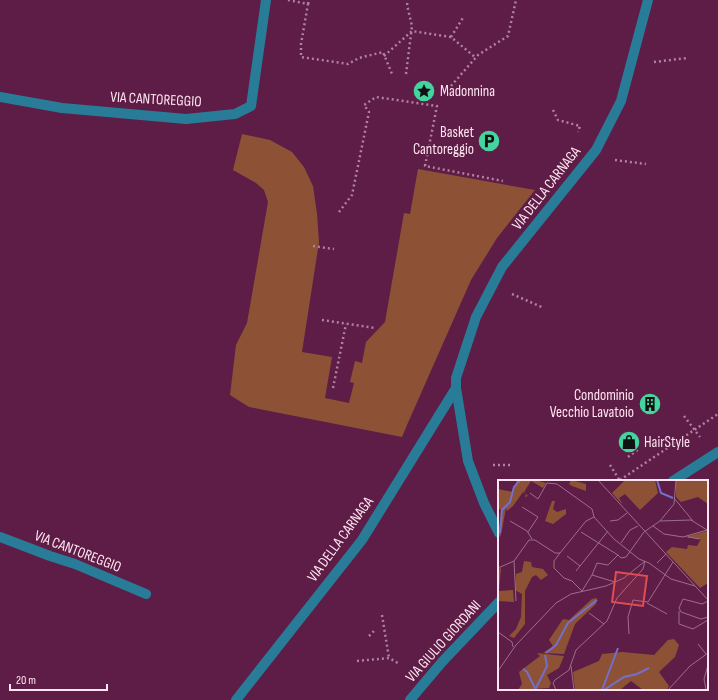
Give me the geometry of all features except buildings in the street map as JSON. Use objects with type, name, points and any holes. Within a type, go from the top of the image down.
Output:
[{"type":"street","name":"VIA CANTOREGGIO","points":[[0,97],[62,108],[186,119],[234,114],[251,106],[266,0]]},
{"type":"street","name":"VIA DELLA CARNAGA","points":[[498,531],[484,504],[468,461],[456,388],[456,378],[476,317],[502,267],[596,150],[621,101],[648,0]]},
{"type":"street","name":"VIA DELLA CARNAGA","points":[[236,700],[362,540],[456,388]]},
{"type":"street","points":[[675,480],[713,459],[718,452]]},
{"type":"street","name":"VIA CANTOREGGIO","points":[[0,537],[75,564],[146,594]]},
{"type":"street","name":"VIA GIULIO GIORDANI","points":[[410,700],[442,662],[498,603]]},
{"type":"path","points":[[286,0],[308,4]]},
{"type":"path","points":[[309,0],[301,44],[301,56],[348,64],[359,58],[383,52],[392,74]]},
{"type":"path","points":[[406,74],[412,31],[407,5],[408,0]]},
{"type":"path","points":[[451,86],[478,55],[508,36],[516,0]]},
{"type":"path","points":[[451,36],[464,16]]},
{"type":"path","points":[[384,56],[412,31],[451,36],[476,58]]},
{"type":"path","points":[[653,62],[687,58]]},
{"type":"path","points":[[339,212],[352,195],[369,112],[364,105],[376,97],[437,106],[425,166],[503,181]]},
{"type":"path","points":[[553,110],[558,120],[580,126],[576,137]]},
{"type":"path","points":[[614,160],[646,164]]},
{"type":"path","points":[[313,246],[334,249]]},
{"type":"path","points":[[509,293],[544,308]]},
{"type":"path","points":[[322,320],[375,328]]},
{"type":"path","points":[[333,388],[346,324]]},
{"type":"path","points":[[610,465],[620,480],[696,431],[718,414]]},
{"type":"path","points":[[684,416],[696,431]]},
{"type":"path","points":[[628,457],[640,448]]},
{"type":"path","points":[[490,465],[512,465]]},
{"type":"path","points":[[382,615],[389,658]]},
{"type":"path","points":[[369,636],[374,631]]},
{"type":"path","points":[[356,661],[389,658],[398,663]]},
{"type":"shaded area","points":[[242,134],[270,140],[292,152],[304,167],[313,186],[319,242],[302,352],[332,357],[325,398],[349,403],[354,383],[350,382],[355,361],[362,363],[366,342],[385,322],[404,213],[410,214],[418,169],[535,190],[497,238],[471,280],[402,437],[249,407],[230,395],[236,345],[247,323],[268,202],[264,190],[256,183],[233,170]]},
{"type":"place","name":"Madonnina","points":[[424,91]]},
{"type":"place","name":"Basket Cantoreggio","points":[[489,141]]},
{"type":"place","name":"Condominio Vecchio Lavatoio","points":[[650,404]]},
{"type":"place","name":"HairStyle","points":[[629,442]]}]
